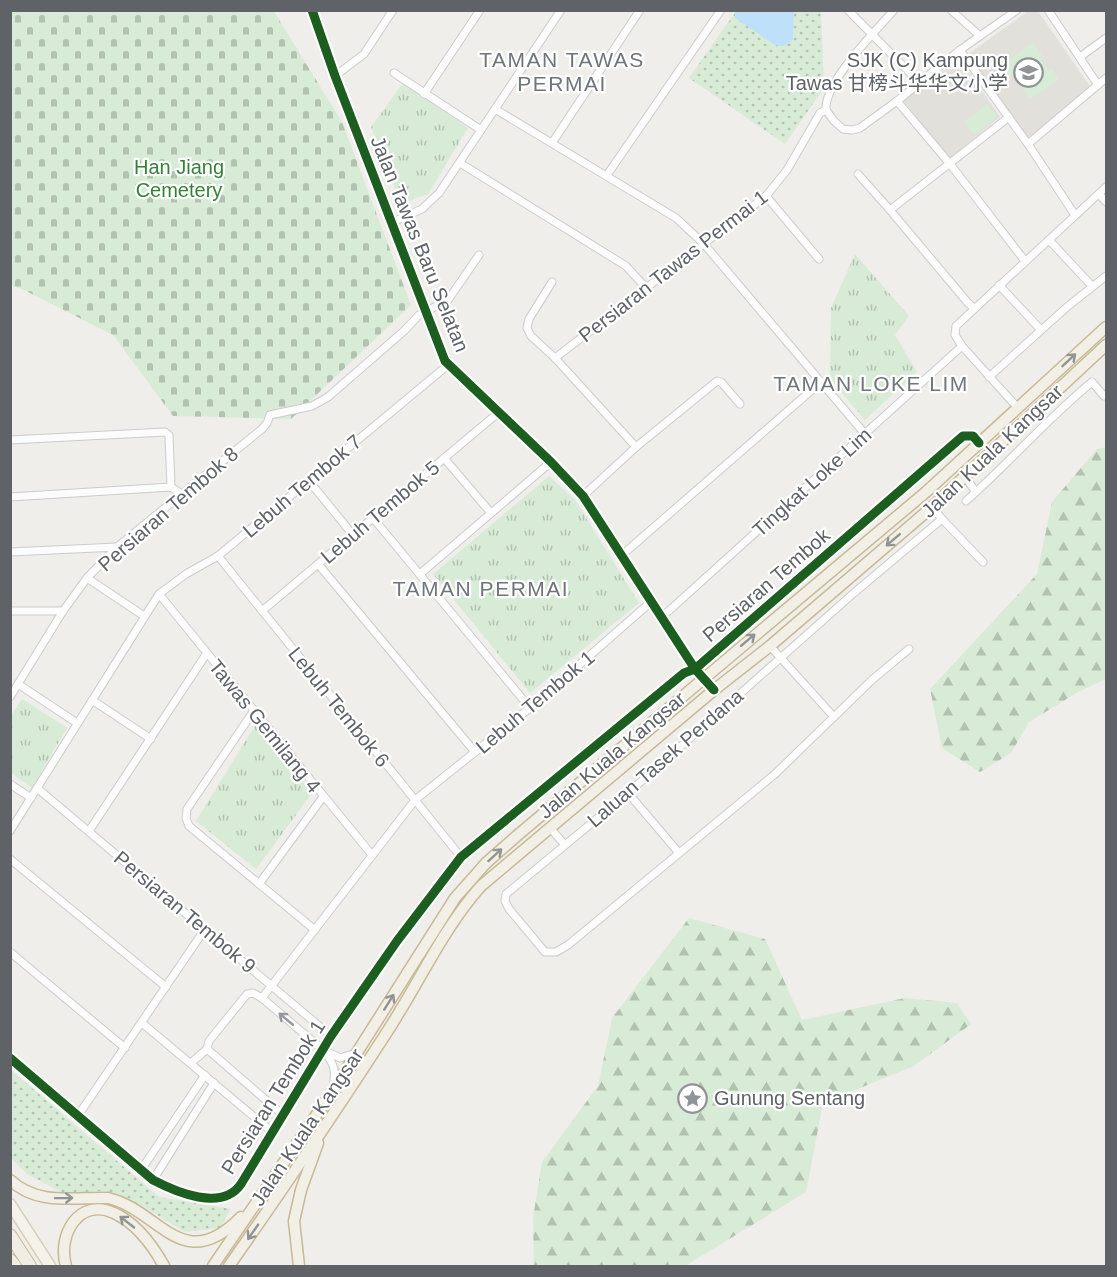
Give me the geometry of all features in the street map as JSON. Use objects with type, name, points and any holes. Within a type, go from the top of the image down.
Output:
[{"type":"highway","name":"Jalan Kuala Kangsar","points":[[213,1266],[330,1095],[455,898],[486,863],[926,492],[1107,327]]},
{"type":"highway","name":"Jalan Kuala Kangsar","points":[[229,1266],[387,1032],[440,942],[465,905],[497,873],[714,690],[770,646],[932,507],[1107,345]]},
{"type":"highway","points":[[519,834],[526,834],[543,827],[551,829],[550,818],[561,805],[561,799]]},
{"type":"highway","points":[[299,1266],[294,1221],[301,1190],[318,1146],[320,1131]]},
{"type":"highway","points":[[10,1180],[22,1190],[39,1197],[116,1200],[134,1209],[169,1234],[193,1241],[219,1235],[235,1224],[258,1200]]},
{"type":"highway","points":[[66,1266],[63,1244],[68,1228],[77,1217],[86,1212],[103,1210],[117,1214],[134,1226],[153,1248],[164,1266]]},
{"type":"highway","points":[[10,1235],[30,1266]]},
{"type":"highway","points":[[10,1260],[15,1266]]},
{"type":"main road","points":[[10,1204],[50,1266]]},
{"type":"street","name":"Jalan Tawas Baru Selatan","points":[[312,10],[437,344],[448,365],[551,462],[583,496],[695,669],[714,690]]},
{"type":"street","points":[[335,76],[364,54],[393,10]]},
{"type":"street","points":[[424,94],[480,10]]},
{"type":"street","points":[[393,222],[422,209],[432,201],[460,163],[561,10]]},
{"type":"street","points":[[552,143],[640,10]]},
{"type":"street","points":[[608,175],[721,10]]},
{"type":"street","points":[[848,10],[920,82]]},
{"type":"street","name":"Persiaran Tawas Permai 1","points":[[555,358],[766,196],[787,170],[822,113],[835,81],[894,10]]},
{"type":"street","points":[[951,10],[980,36]]},
{"type":"street","points":[[822,113],[840,127],[852,130],[860,128],[960,50],[1017,10]]},
{"type":"street","points":[[1048,10],[1098,85]]},
{"type":"street","points":[[1080,57],[1107,38]]},
{"type":"street","points":[[960,50],[1028,144],[1075,215]]},
{"type":"street","points":[[394,73],[481,130]]},
{"type":"street","points":[[1028,144],[1107,78]]},
{"type":"street","points":[[897,101],[950,164],[1025,261]]},
{"type":"street","points":[[495,109],[676,218],[704,244],[865,434]]},
{"type":"street","points":[[890,210],[1009,117]]},
{"type":"street","points":[[460,163],[626,266],[646,288]]},
{"type":"street","points":[[858,174],[974,308]]},
{"type":"street","points":[[1017,408],[962,346],[954,330],[974,308],[1107,187]]},
{"type":"street","points":[[1099,194],[1107,202]]},
{"type":"street","points":[[766,196],[819,259]]},
{"type":"street","points":[[1049,240],[1092,286]]},
{"type":"street","points":[[425,310],[448,300],[478,255]]},
{"type":"street","points":[[989,377],[1092,286],[1107,276]]},
{"type":"street","points":[[552,282],[529,319],[527,328],[531,336],[555,358],[636,447]]},
{"type":"street","points":[[999,285],[1041,330]]},
{"type":"street","name":"Persiaran Tembok 8","points":[[10,697],[63,611],[87,578],[117,547],[262,429],[270,415],[312,406],[328,397],[425,310]]},
{"type":"street","name":"Tingkat Loke Lim","points":[[662,617],[962,346]]},
{"type":"street","name":"Lebuh Tembok 7","points":[[10,831],[159,594],[186,574],[218,556],[448,365]]},
{"type":"street","points":[[583,496],[636,447],[717,381],[721,382],[740,404]]},
{"type":"street","points":[[622,555],[821,382]]},
{"type":"street","points":[[966,501],[988,483],[1005,462],[1067,402],[1093,382],[1104,396]]},
{"type":"street","points":[[1057,391],[1067,402]]},
{"type":"street","name":"Lebuh Tembok 5","points":[[262,611],[498,412]]},
{"type":"street","points":[[10,440],[165,432],[169,435],[171,487]]},
{"type":"street","name":"Persiaran Tembok","points":[[461,857],[684,674],[695,669],[963,436],[973,436],[979,443]]},
{"type":"street","points":[[444,458],[492,513]]},
{"type":"street","points":[[420,574],[551,462]]},
{"type":"street","points":[[965,477],[976,492]]},
{"type":"street","points":[[309,481],[352,535]]},
{"type":"street","points":[[10,497],[171,487],[183,495]]},
{"type":"street","points":[[932,507],[983,562]]},
{"type":"street","points":[[373,518],[530,708]]},
{"type":"street","name":"Laluan Tasek Perdana","points":[[680,853],[568,945],[556,952],[545,952],[508,909],[505,901],[506,894],[628,793],[942,519]]},
{"type":"street","points":[[10,552],[117,547]]},
{"type":"street","name":"Lebuh Tembok 6","points":[[218,556],[461,857]]},
{"type":"street","points":[[318,564],[475,752]]},
{"type":"street","points":[[87,578],[144,616]]},
{"type":"street","name":"Tawas Gemilang 4","points":[[159,594],[372,855]]},
{"type":"street","name":"Lebuh Tembok 1","points":[[262,998],[415,800],[530,708],[652,601]]},
{"type":"street","points":[[10,611],[63,611]]},
{"type":"street","points":[[770,646],[834,717]]},
{"type":"street","points":[[628,793],[680,853],[775,774],[909,649]]},
{"type":"street","points":[[89,831],[207,653]]},
{"type":"street","points":[[18,684],[77,723]]},
{"type":"street","points":[[92,700],[151,739]]},
{"type":"street","points":[[253,712],[185,815],[189,826],[315,930]]},
{"type":"street","points":[[10,784],[31,798]]},
{"type":"street","name":"Persiaran Tembok 9","points":[[37,788],[331,1036]]},
{"type":"street","points":[[259,884],[323,797]]},
{"type":"street","points":[[551,829],[564,844]]},
{"type":"street","name":"Persiaran Tembok 1","points":[[10,1058],[153,1180],[188,1193],[210,1198],[225,1197],[236,1190],[331,1036],[397,941],[461,857]]},
{"type":"street","points":[[10,859],[166,987]]},
{"type":"street","points":[[77,1117],[205,929]]},
{"type":"street","points":[[10,952],[125,1048]]},
{"type":"street","points":[[191,1063],[207,1049],[209,1041],[247,994],[253,993],[262,998],[323,1050],[335,1070],[330,1095]]},
{"type":"street","points":[[142,1023],[272,1131]]},
{"type":"street","points":[[207,1049],[282,1114]]},
{"type":"street","points":[[323,1050],[340,1058],[358,1052]]},
{"type":"street","points":[[141,1170],[204,1075]]},
{"type":"street","points":[[153,1180],[214,1083]]},
{"type":"shaded area","name":"SJK (C) Kampung Tawas 甘榜斗华华文小学","points":[[1028,11],[1038,11],[1091,88],[1028,139],[967,55]]},
{"type":"shaded area","points":[[960,59],[1000,117],[949,159],[903,100]]},
{"type":"green space","name":"Han Jiang Cemetery","points":[[273,10],[342,122],[411,305],[291,419],[173,416],[113,335],[11,285],[11,11]]},
{"type":"green space","points":[[736,11],[821,11],[824,88],[785,144],[689,78]]},
{"type":"green space","points":[[1033,42],[1042,55],[1039,57],[1049,71],[1052,69],[1059,80],[1030,99],[1013,75],[1009,78],[1000,66]]},
{"type":"green space","points":[[403,83],[468,128],[428,194],[401,204],[371,127]]},
{"type":"green space","points":[[987,104],[997,117],[974,135],[964,121]]},
{"type":"green space","points":[[855,254],[909,316],[895,335],[917,372],[865,420],[830,379],[831,308]]},
{"type":"green space","points":[[1106,447],[1106,679],[1078,692],[1029,722],[1011,753],[980,772],[942,748],[930,689],[1037,574],[1052,502],[1097,449]]},
{"type":"green space","points":[[549,476],[575,500],[639,603],[530,693],[433,574]]},
{"type":"green space","points":[[22,699],[67,728],[32,788],[11,773],[11,716]]},
{"type":"green space","points":[[256,724],[312,793],[256,869],[196,821]]},
{"type":"green space","points":[[689,918],[765,939],[802,1020],[905,998],[957,1003],[971,1024],[914,1066],[823,1103],[806,1192],[685,1266],[534,1266],[533,1218],[542,1162],[598,1086],[612,1018]]},
{"type":"green space","points":[[11,1070],[159,1197],[231,1209],[220,1228],[185,1232],[139,1204],[106,1191],[63,1193],[27,1174],[11,1158]]},
{"type":"water","points":[[735,11],[794,11],[793,38],[786,45],[775,45],[735,18]]},
{"type":"cycle path","points":[[312,10],[335,76],[445,361],[551,462],[583,496],[695,669],[714,690]]},
{"type":"cycle path","points":[[10,1058],[153,1180],[174,1190],[198,1197],[222,1197],[233,1192],[241,1184],[331,1036],[397,941],[461,857],[684,673],[695,669],[963,436],[973,436],[979,443]]},
{"type":"place","name":"SJK (C) Kampung Tawas 甘榜斗华华文小学","points":[[1029,72]]},
{"type":"place","name":"Gunung Sentang","points":[[693,1098]]},
{"type":"district","name":"TAMAN TAWAS PERMAI","points":[[562,71]]},
{"type":"district","name":"TAMAN LOKE LIM","points":[[871,383]]},
{"type":"district","name":"TAMAN PERMAI","points":[[481,588]]}]
